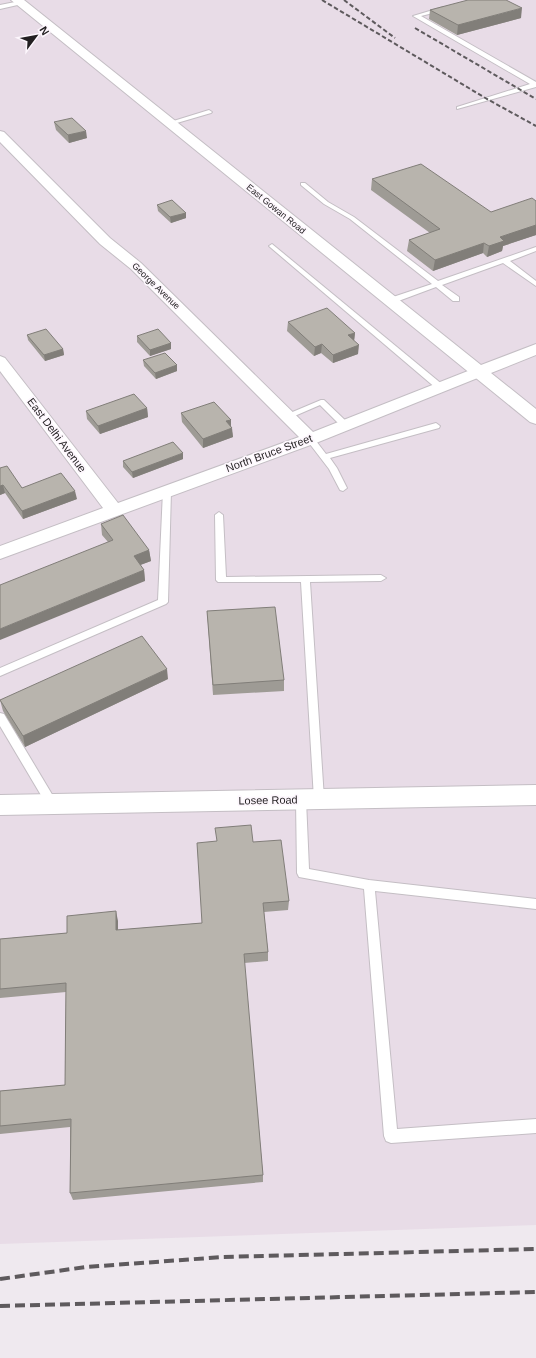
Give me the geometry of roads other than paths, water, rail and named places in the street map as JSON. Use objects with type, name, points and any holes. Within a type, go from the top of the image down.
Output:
[{"type":"street","name":"East Gowan Road","points":[[19,1],[536,418]]},
{"type":"street","name":"George Avenue","points":[[0,135],[105,241],[136,266],[310,438]]},
{"type":"street","name":"North Bruce Street","points":[[0,553],[345,425],[536,349]]},
{"type":"street","name":"East Delhi Avenue","points":[[0,362],[114,510]]},
{"type":"street","name":"Losee Road","points":[[0,805],[536,795]]},
{"type":"lane","points":[[0,7],[19,1]]},
{"type":"lane","points":[[451,7],[416,16],[536,84]]},
{"type":"lane","points":[[458,108],[536,84]]},
{"type":"lane","points":[[170,123],[209,112]]},
{"type":"lane","points":[[303,184],[326,203],[352,218],[456,299]]},
{"type":"lane","points":[[272,246],[440,387]]},
{"type":"lane","points":[[390,301],[536,249]]},
{"type":"lane","points":[[504,260],[536,284]]},
{"type":"lane","points":[[287,416],[321,402],[345,425]]},
{"type":"lane","points":[[325,457],[436,426]]},
{"type":"lane","points":[[310,438],[333,468],[343,488]]},
{"type":"lane","points":[[0,672],[163,602],[167,491]]},
{"type":"lane","points":[[219,516],[220,580],[381,578]]},
{"type":"lane","points":[[305,579],[310,799],[304,873],[369,885],[536,904]]},
{"type":"lane","points":[[0,717],[52,804]]},
{"type":"lane","points":[[369,885],[391,1136],[536,1126]]},
{"type":"railway","points":[[322,0],[487,99],[536,126]]},
{"type":"railway","points":[[344,0],[395,38]]},
{"type":"railway","points":[[415,28],[536,99]]},
{"type":"railway","points":[[0,1279],[86,1267],[223,1257],[536,1249]]},
{"type":"railway","points":[[0,1306],[536,1292]]}]
